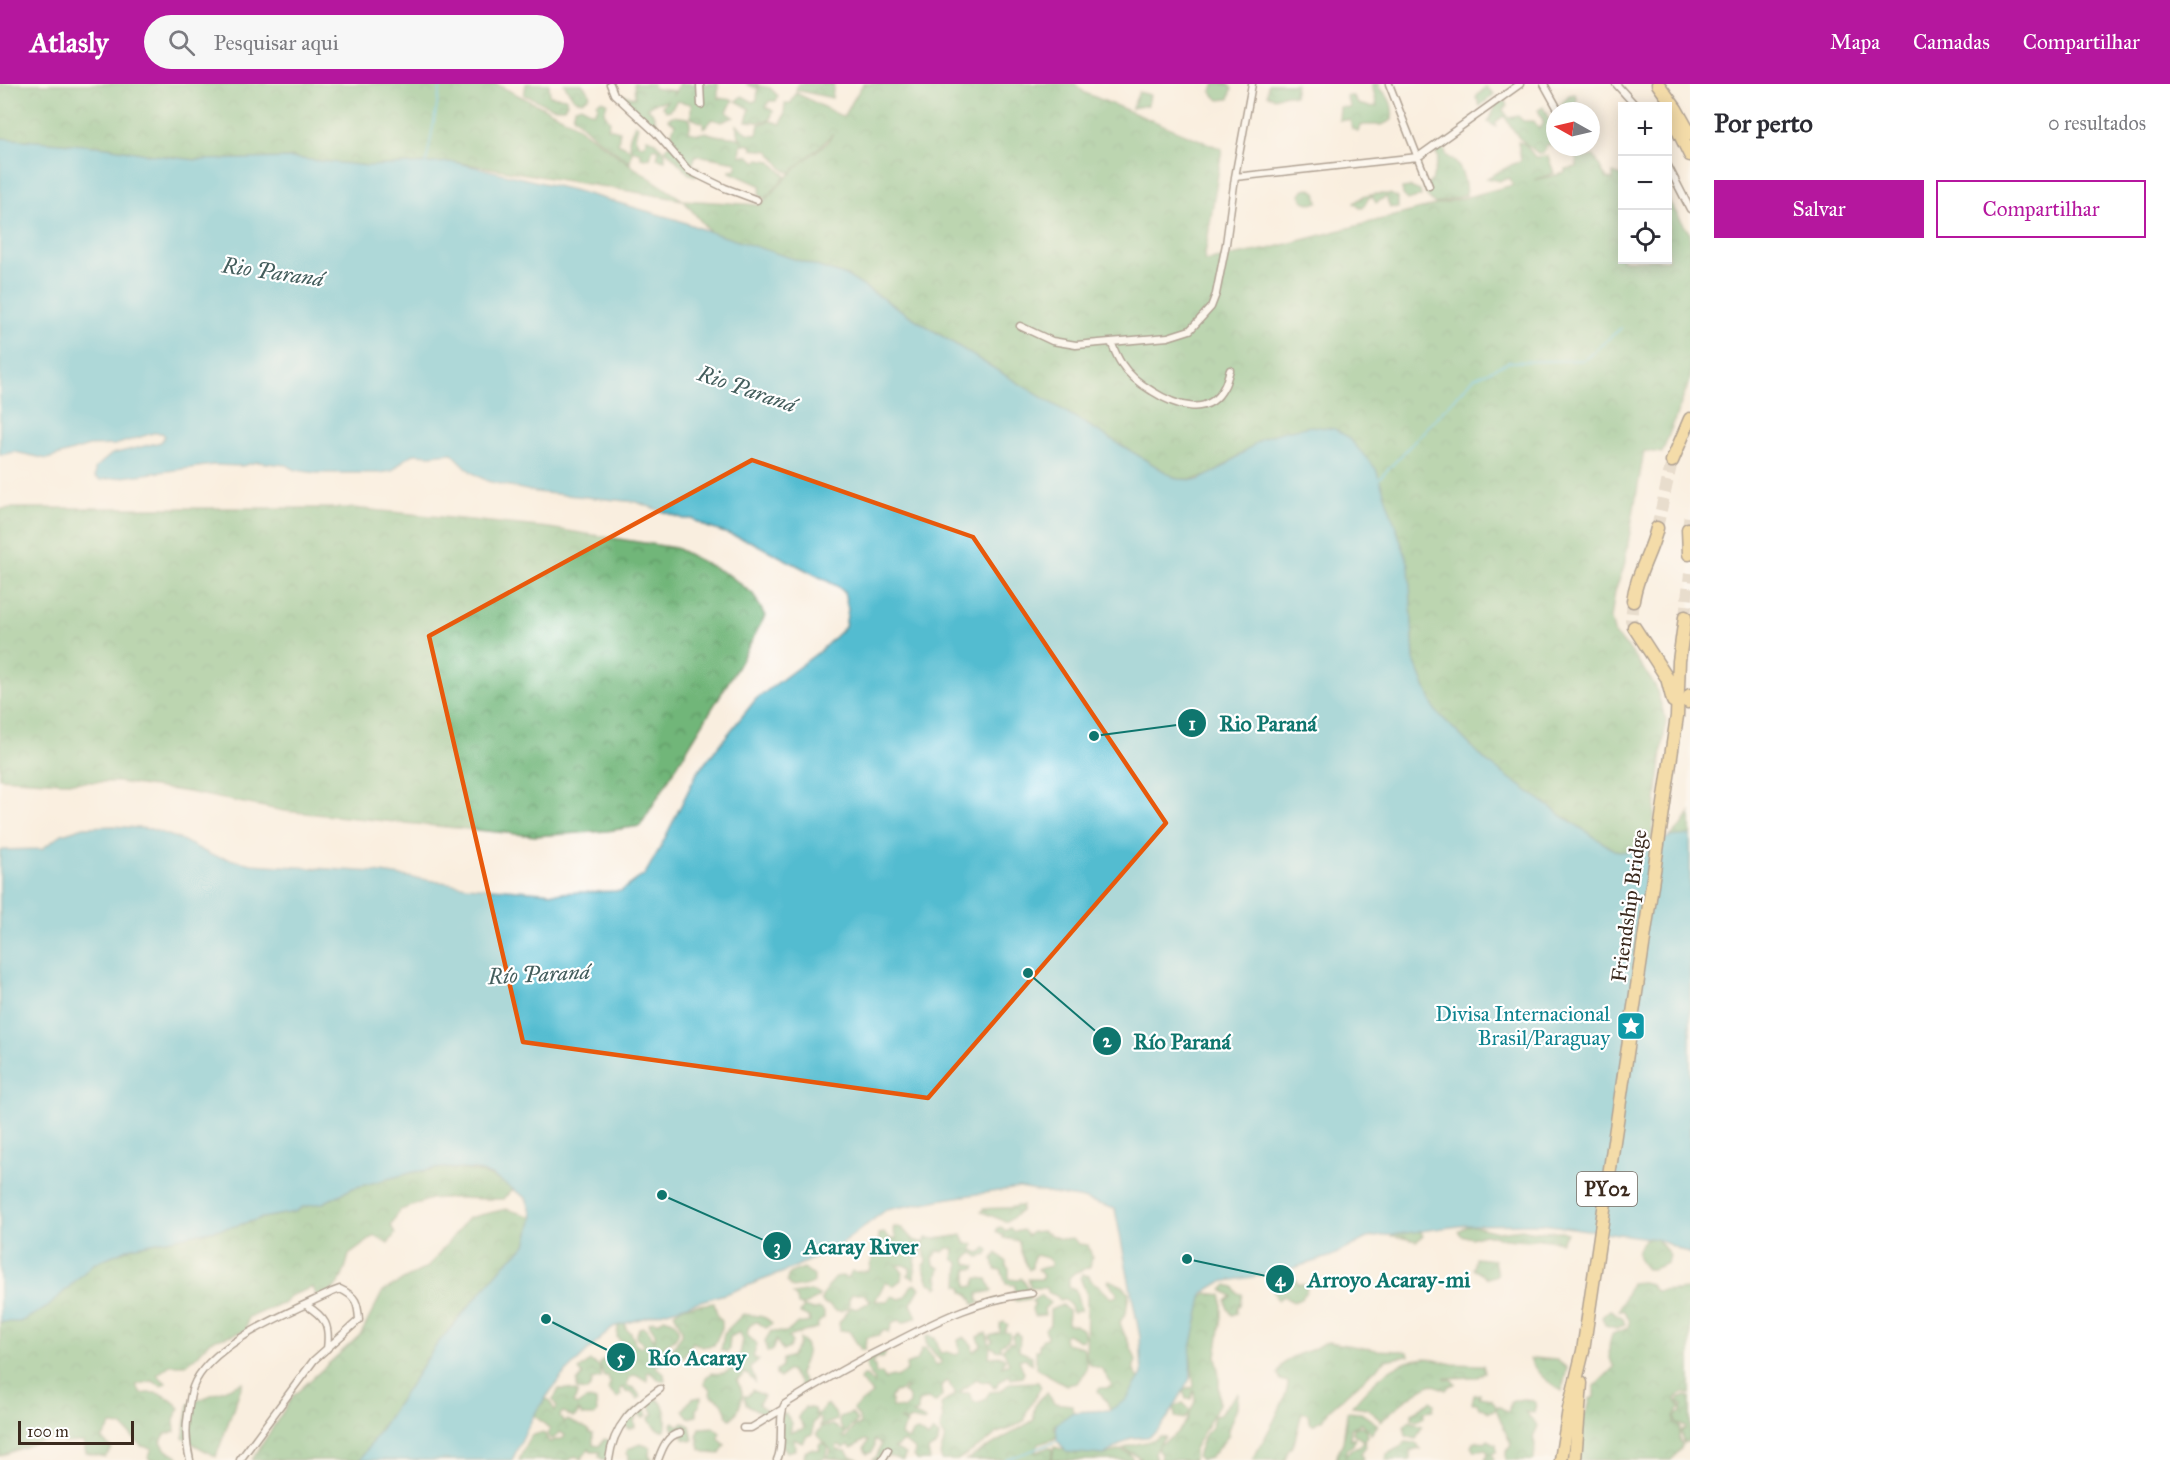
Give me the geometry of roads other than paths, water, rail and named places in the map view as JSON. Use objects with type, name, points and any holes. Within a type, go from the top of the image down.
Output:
[{"type":"highway","points":[[1648,84],[1662,102]]},
{"type":"highway","points":[[1658,84],[1677,109],[1690,134]]},
{"type":"highway","points":[[1668,84],[1690,119]]},
{"type":"highway","points":[[1672,118],[1690,155]]},
{"type":"highway","points":[[1672,462],[1685,439],[1690,419]]},
{"type":"highway","points":[[1633,601],[1634,588],[1649,557],[1657,528]]},
{"type":"highway","points":[[1688,529],[1689,554]]},
{"type":"highway","name":"Friendship Bridge","points":[[1575,1410],[1677,716],[1678,661],[1685,617]]},
{"type":"highway","points":[[1634,627],[1667,678],[1677,716]]},
{"type":"highway","points":[[1677,716],[1689,700]]},
{"type":"highway","name":"PY02","points":[[1561,1460],[1575,1410]]},
{"type":"highway","name":"PY02","points":[[1575,1410],[1575,1460]]},
{"type":"street","points":[[610,84],[614,94],[656,133],[688,170],[757,200]]},
{"type":"street","points":[[700,84],[701,105]]},
{"type":"street","points":[[1020,326],[1052,341],[1067,345],[1168,337],[1190,330],[1211,307],[1216,294],[1252,84]]},
{"type":"street","points":[[1389,84],[1429,186]]},
{"type":"street","points":[[1236,177],[1418,157],[1520,84]]},
{"type":"street","points":[[1544,84],[1554,102]]},
{"type":"street","points":[[1616,84],[1632,102]]},
{"type":"street","points":[[1672,174],[1690,210]]},
{"type":"street","points":[[1111,342],[1121,364],[1140,383],[1172,403],[1190,408],[1203,406],[1215,398],[1224,389],[1230,370]]},
{"type":"street","points":[[190,1460],[186,1445],[193,1386],[219,1353],[252,1331],[340,1289],[352,1294],[358,1309],[359,1320],[314,1360],[240,1460]]},
{"type":"street","points":[[743,1428],[751,1428],[781,1410],[785,1404],[839,1370],[951,1314],[974,1305],[1032,1293]]},
{"type":"street","points":[[306,1305],[318,1312],[326,1321],[329,1334],[327,1349]]},
{"type":"street","points":[[609,1460],[617,1432],[628,1416],[634,1408],[660,1389]]},
{"type":"street","points":[[777,1460],[781,1440],[781,1410]]},
{"type":"street","points":[[658,1460],[667,1441],[680,1433]]},
{"type":"street","points":[[882,1460],[888,1450]]},
{"type":"water","name":"Rio Paraná","points":[[0,138],[107,147],[196,160],[292,158],[368,166],[454,162],[577,191],[678,220],[847,276],[980,360],[1177,479],[1198,480],[1219,470],[1263,438],[1284,431],[1311,426],[1335,429],[1348,437],[1376,469],[1409,565],[1414,660],[1435,710],[1487,762],[1614,850],[1626,852],[1670,837],[1690,835],[1690,1254],[1657,1239],[1541,1224],[1467,1225],[1367,1238],[1332,1256],[1277,1273],[1221,1282],[1203,1293],[1190,1353],[1191,1377],[1168,1417],[1158,1430],[1148,1437],[1131,1438],[1104,1455],[1066,1452],[1057,1440],[1056,1424],[1073,1412],[1110,1410],[1126,1400],[1142,1374],[1140,1337],[1115,1209],[1083,1199],[1019,1188],[886,1210],[836,1248],[784,1272],[728,1293],[613,1327],[562,1376],[534,1415],[512,1460],[360,1460],[437,1344],[505,1264],[526,1245],[533,1217],[526,1198],[491,1175],[476,1170],[443,1168],[414,1172],[353,1188],[323,1203],[303,1207],[295,1212],[132,1247],[93,1264],[48,1307],[20,1322],[0,1322],[0,850],[42,849],[62,834],[84,827],[113,826],[151,829],[182,840],[211,855],[252,864],[375,872],[468,886],[554,893],[621,891],[645,874],[697,773],[756,699],[820,651],[845,627],[848,609],[844,592],[837,586],[752,542],[707,527],[693,519],[684,519],[636,502],[535,492],[487,481],[471,472],[452,453],[413,454],[392,471],[380,473],[316,473],[296,470],[286,465],[257,462],[242,466],[213,465],[100,480],[95,477],[95,468],[112,454],[161,442],[165,436],[162,433],[153,433],[115,445],[89,446],[47,459],[15,452],[0,455]]},
{"type":"waterway","points":[[426,164],[441,84]]},
{"type":"waterway","points":[[1378,480],[1474,378],[1509,362],[1584,360],[1621,328]]},
{"type":"waterway","points":[[1006,1460],[1060,1440]]},
{"type":"tunnel","points":[[1657,528],[1672,461]]},
{"type":"tunnel","points":[[1688,529],[1690,514]]},
{"type":"tunnel","points":[[1685,617],[1690,573]]},
{"type":"tunnel","points":[[1633,601],[1631,620],[1634,627]]},
{"type":"place","name":"Rio Paraná","points":[[1094,736]]},
{"type":"place","name":"Río Paraná","points":[[1028,973]]},
{"type":"place","name":"Divisa Internacional Brasil/Paraguay","points":[[1631,1026]]},
{"type":"place","name":"Acaray River","points":[[662,1195]]},
{"type":"place","name":"Arroyo Acaray-mi","points":[[1187,1259]]},
{"type":"place","name":"Río Acaray","points":[[546,1319]]}]
